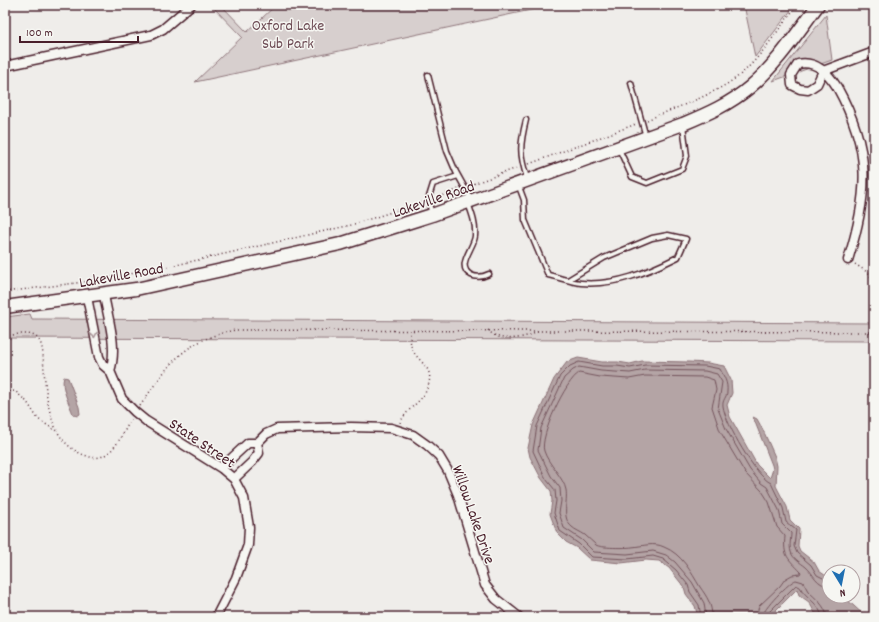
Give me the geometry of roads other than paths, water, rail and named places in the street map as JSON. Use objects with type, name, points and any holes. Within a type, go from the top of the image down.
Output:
[{"type":"main road","name":"Lakeville Road","points":[[5,307],[104,294],[189,278],[322,249],[379,233],[470,202],[683,124],[715,110],[749,87],[774,62],[818,5]]},
{"type":"street","points":[[5,66],[151,35],[163,29],[191,5]]},
{"type":"street","points":[[848,260],[858,230],[864,199],[863,156],[858,131],[848,108],[832,78],[823,71],[874,52]]},
{"type":"street","points":[[104,294],[113,343],[113,363],[110,371]]},
{"type":"street","name":"State Street","points":[[87,297],[98,357],[110,371],[122,399],[146,421],[221,468],[234,479],[244,498],[250,527],[248,545],[236,578],[216,617]]},
{"type":"street","name":"Willow Lake Drive","points":[[221,468],[248,443],[257,443],[266,434],[277,429],[351,427],[391,428],[413,435],[439,456],[448,471],[458,496],[485,585],[496,598],[519,617]]},
{"type":"street","points":[[234,479],[259,453],[257,443]]},
{"type":"lane","points":[[428,74],[447,151],[470,202],[475,222],[475,237],[473,245],[466,256],[464,264],[465,269],[468,273],[479,277],[489,274]]},
{"type":"lane","points":[[631,84],[646,137]]},
{"type":"lane","points":[[526,120],[520,145],[526,220],[548,274],[568,280],[581,283],[622,280],[678,257],[686,239],[668,235],[652,238],[604,258],[568,280]]},
{"type":"lane","points":[[618,147],[632,177],[647,183],[682,169],[687,156],[683,124]]},
{"type":"lane","points":[[432,215],[428,200],[434,184],[458,176]]},
{"type":"water","points":[[578,358],[602,362],[630,364],[642,361],[689,362],[724,366],[731,380],[732,393],[727,405],[730,417],[757,465],[770,478],[773,469],[772,465],[753,417],[757,419],[763,430],[775,457],[777,466],[776,486],[787,507],[790,520],[799,529],[798,546],[800,551],[814,562],[821,572],[821,604],[852,604],[866,617],[820,617],[815,613],[809,602],[799,595],[797,589],[769,617],[698,617],[695,606],[686,594],[684,587],[669,568],[659,561],[646,560],[621,563],[590,560],[577,548],[566,542],[557,533],[550,514],[552,501],[551,491],[541,478],[530,457],[528,448],[533,425],[554,379],[567,362]]},
{"type":"water","points":[[64,377],[68,378],[79,407],[80,414],[77,416],[73,414],[66,396],[63,386]]},
{"type":"park label","name":"Oxford Lake Sub Park","points":[[288,33]]}]
